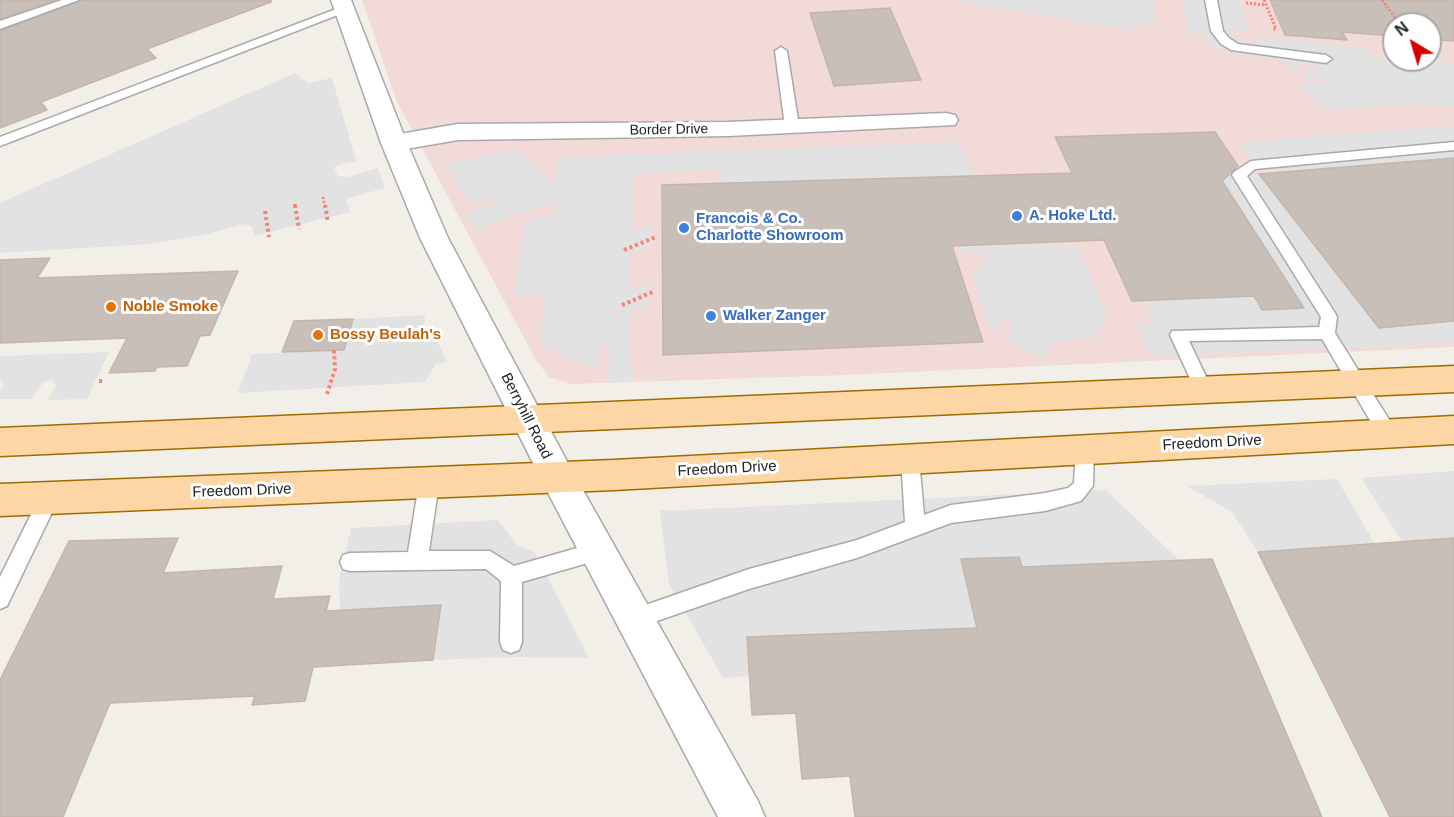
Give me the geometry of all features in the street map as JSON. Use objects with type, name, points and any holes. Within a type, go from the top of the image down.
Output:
[{"type":"main road","points":[[0,442],[1454,379]]},
{"type":"main road","name":"Freedom Drive","points":[[0,500],[558,478],[1454,430]]},
{"type":"street","name":"Berryhill Road","points":[[342,5],[394,143],[434,238],[558,478],[742,817]]},
{"type":"street","name":"Border Drive","points":[[394,143],[458,132],[728,129],[946,120]]},
{"type":"lane","points":[[0,25],[73,0]]},
{"type":"lane","points":[[1211,0],[1217,32],[1235,47],[1326,59]]},
{"type":"lane","points":[[0,142],[342,5]]},
{"type":"lane","points":[[781,51],[792,126]]},
{"type":"lane","points":[[1388,434],[1327,333],[1329,317],[1239,175],[1251,165],[1454,146]]},
{"type":"lane","points":[[1204,391],[1178,335],[1327,333]]},
{"type":"lane","points":[[634,619],[749,579],[857,549],[951,514],[1045,502],[1074,495],[1083,486],[1085,450]]},
{"type":"lane","points":[[910,459],[915,527]]},
{"type":"lane","points":[[417,561],[429,483]]},
{"type":"lane","points":[[0,599],[49,498]]},
{"type":"lane","points":[[511,576],[598,550]]},
{"type":"lane","points":[[350,562],[490,560],[511,576],[513,589],[511,642]]},
{"type":"path","points":[[1264,0],[1276,29],[1267,28]]},
{"type":"path","points":[[1246,3],[1266,5]]},
{"type":"path","points":[[323,197],[328,222]]},
{"type":"path","points":[[295,204],[299,229]]},
{"type":"path","points":[[265,212],[269,237]]},
{"type":"path","points":[[624,250],[656,237]]},
{"type":"path","points":[[622,305],[656,291]]},
{"type":"path","points":[[327,394],[334,369],[334,350]]},
{"type":"path","points":[[99,381],[104,381]]},
{"type":"shaded area","points":[[362,0],[1454,0],[1454,347],[845,375],[571,384],[549,377],[536,360],[397,102]]},
{"type":"shaded area","points":[[951,0],[1156,0],[1155,26],[1138,23],[1133,31]]},
{"type":"shaded area","points":[[1183,0],[1240,0],[1248,31],[1228,29],[1234,37],[1251,45],[1260,46],[1258,37],[1365,48],[1369,55],[1382,58],[1382,72],[1442,72],[1442,60],[1454,64],[1454,108],[1418,104],[1323,110],[1299,83],[1325,82],[1323,79],[1308,78],[1304,69],[1313,70],[1319,67],[1300,63],[1299,70],[1292,69],[1290,63],[1286,61],[1244,55],[1211,46],[1208,36],[1189,33]]},
{"type":"shaded area","points":[[295,73],[308,83],[332,78],[356,161],[335,166],[338,176],[348,177],[378,168],[385,188],[346,199],[350,212],[254,236],[252,226],[244,224],[199,236],[149,244],[0,253],[0,203]]},
{"type":"shaded area","points":[[1454,126],[1454,158],[1263,173],[1239,142]]},
{"type":"shaded area","points":[[959,142],[975,175],[722,183],[719,170],[634,173],[634,224],[628,226],[634,231],[651,223],[652,246],[629,256],[629,287],[634,289],[649,283],[651,305],[634,311],[629,316],[628,344],[635,381],[608,383],[609,348],[605,345],[598,347],[597,365],[587,365],[540,345],[545,297],[538,292],[519,299],[514,291],[525,222],[552,214],[556,209],[553,204],[546,204],[511,216],[476,232],[465,214],[495,203],[495,200],[491,198],[471,204],[446,164],[517,149],[554,185],[558,157]]},
{"type":"shaded area","points":[[1259,174],[1379,328],[1454,321],[1454,341],[1391,346],[1152,356],[1137,325],[1156,324],[1145,300],[1254,296],[1303,308],[1219,176]]},
{"type":"shaded area","points":[[1044,242],[1058,249],[1067,243],[1078,248],[1108,317],[1096,332],[1099,337],[1064,340],[1052,345],[1046,354],[1047,361],[1005,340],[1011,334],[1009,321],[1003,319],[991,333],[972,275],[987,257],[983,253],[963,254],[960,245]]},
{"type":"shaded area","points":[[425,315],[423,333],[434,334],[447,362],[436,364],[425,382],[238,393],[252,354],[344,350],[353,319]]},
{"type":"shaded area","points":[[109,352],[87,399],[48,400],[56,385],[51,379],[43,383],[31,399],[0,399],[0,391],[4,385],[0,381],[0,356]]},
{"type":"shaded area","points":[[1454,471],[1454,538],[1402,541],[1361,478]]},
{"type":"shaded area","points":[[1337,479],[1375,544],[1258,552],[1232,512],[1187,486]]},
{"type":"shaded area","points":[[1106,490],[1179,560],[1022,567],[1019,557],[961,559],[977,628],[748,637],[750,676],[723,678],[669,584],[660,511]]},
{"type":"shaded area","points":[[498,520],[516,544],[535,553],[589,658],[513,657],[433,660],[440,611],[436,605],[340,611],[339,582],[351,528]]},
{"type":"building","points":[[0,0],[55,0],[0,19]]},
{"type":"building","points":[[81,0],[271,0],[271,2],[147,49],[156,58],[41,102],[47,110],[0,128],[0,31]]},
{"type":"building","points":[[1270,0],[1454,0],[1454,41],[1442,40],[1442,12],[1382,12],[1382,35],[1342,32],[1347,40],[1285,35]]},
{"type":"building","points":[[890,8],[921,80],[834,86],[810,13]]},
{"type":"building","points":[[1215,132],[1238,166],[1222,181],[1304,308],[1262,310],[1254,296],[1132,301],[1104,240],[952,246],[983,342],[663,355],[662,185],[1072,173],[1055,137]]},
{"type":"building","points":[[1454,158],[1454,321],[1379,328],[1259,174]]},
{"type":"building","name":"Noble Smoke","points":[[50,258],[37,278],[238,271],[210,335],[200,336],[187,366],[157,367],[155,371],[109,373],[127,338],[0,343],[0,260]]},
{"type":"building","name":"Bossy Beulah's","points":[[353,319],[344,350],[282,352],[294,321]]},
{"type":"building","points":[[178,538],[163,573],[282,566],[273,599],[330,596],[326,611],[441,605],[433,660],[313,667],[305,701],[252,705],[255,696],[110,703],[63,817],[0,817],[0,680],[69,541]]},
{"type":"building","points":[[1454,538],[1454,817],[1390,817],[1258,552]]},
{"type":"building","points":[[1019,557],[1022,567],[1212,559],[1322,817],[855,817],[850,776],[802,779],[796,713],[752,715],[747,637],[977,628],[961,559]]},
{"type":"place","name":"A. Hoke Ltd.","points":[[1017,216]]},
{"type":"place","name":"Francois & Co. Charlotte Showroom","points":[[684,228]]},
{"type":"place","name":"Noble Smoke","points":[[111,307]]},
{"type":"place","name":"Walker Zanger","points":[[711,316]]},
{"type":"place","name":"Bossy Beulah's","points":[[318,335]]}]
